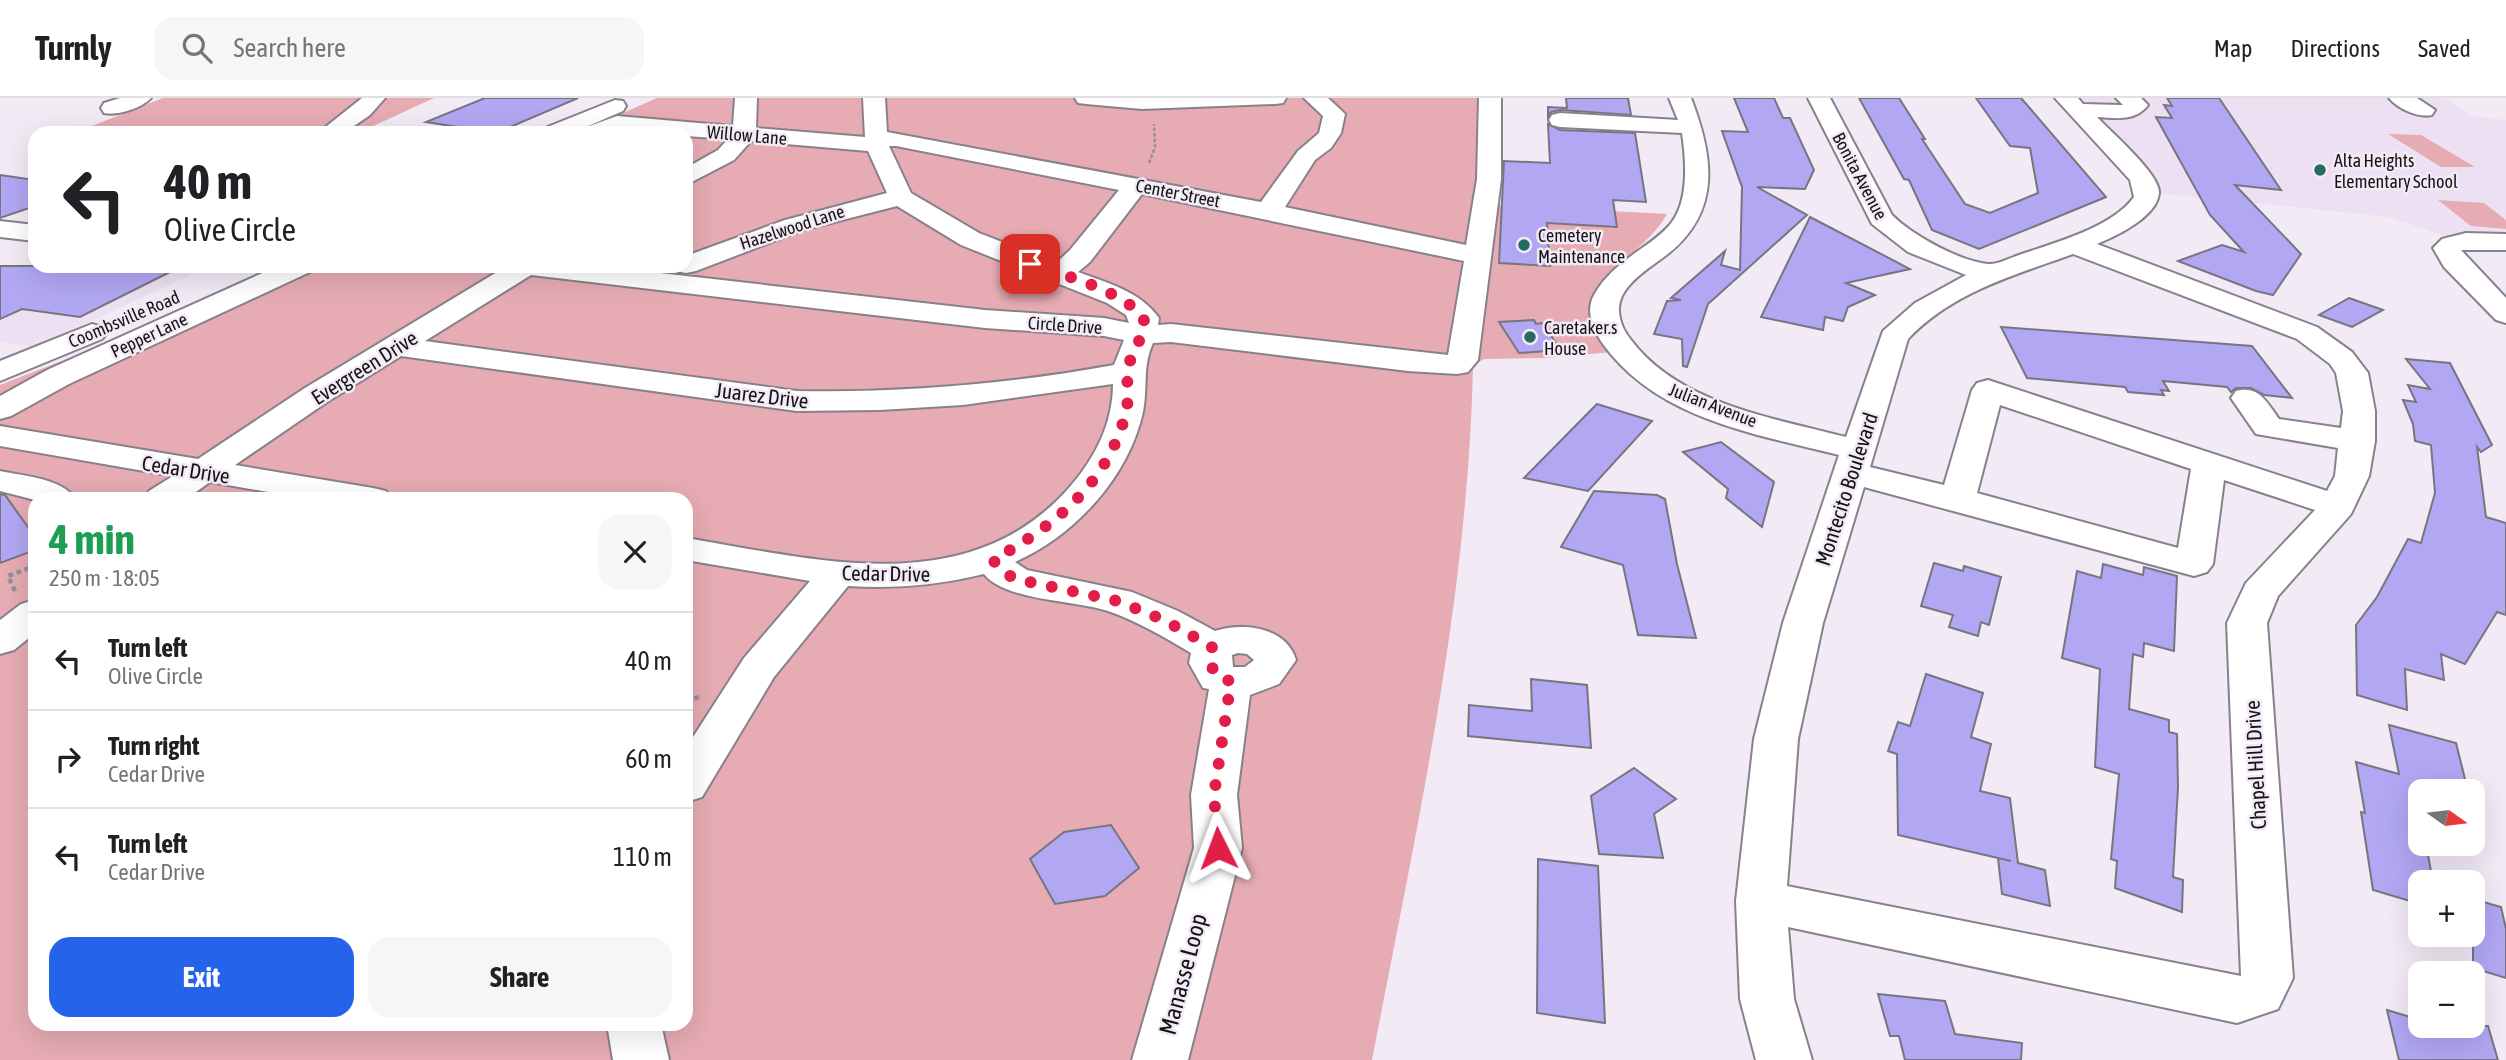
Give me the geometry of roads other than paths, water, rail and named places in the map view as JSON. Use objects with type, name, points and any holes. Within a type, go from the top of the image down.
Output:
[{"type":"street","points":[[112,108],[140,98]]},
{"type":"street","points":[[339,126],[374,98]]},
{"type":"street","points":[[569,126],[633,98]]},
{"type":"street","points":[[693,174],[726,155],[744,135],[746,98]]},
{"type":"street","points":[[874,98],[877,142],[901,197],[970,239],[1117,297],[1136,309],[1144,318],[1143,335]]},
{"type":"street","points":[[1086,98],[1127,101],[1275,98]]},
{"type":"street","points":[[1267,211],[1278,200],[1306,156],[1323,144],[1330,133],[1334,114],[1315,98]]},
{"type":"street","name":"Circle Drive","points":[[588,273],[985,320],[1104,327],[1143,335],[1171,333],[1408,362],[1457,365],[1463,360],[1489,179],[1490,98]]},
{"type":"street","name":"Julian Avenue","points":[[1680,98],[1690,127],[1696,168],[1692,209],[1676,233],[1617,282],[1605,302],[1607,325],[1620,350],[1651,380],[1691,400],[1854,462]]},
{"type":"street","name":"Bonita Avenue","points":[[1819,98],[1888,228],[1921,248],[1990,274]]},
{"type":"street","points":[[2073,104],[2129,111],[2137,105],[2127,98]]},
{"type":"street","points":[[2400,98],[2424,110]]},
{"type":"street","name":"Montecito Boulevard","points":[[1784,1060],[1767,999],[1761,901],[1776,739],[1803,623],[1894,337],[1911,317],[1990,274],[2074,245],[2115,227],[2146,199],[2147,192],[2141,177],[2073,104]]},
{"type":"street","points":[[1560,120],[1690,127]]},
{"type":"street","name":"Willow Lane","points":[[610,126],[617,123],[649,126]]},
{"type":"street","name":"Willow Lane","points":[[693,130],[877,142]]},
{"type":"street","name":"Center Street","points":[[877,142],[897,139],[1267,211],[1478,256]]},
{"type":"street","points":[[1060,274],[1080,256],[1136,185]]},
{"type":"street","name":"Hazelwood Lane","points":[[693,262],[794,225],[901,197]]},
{"type":"street","points":[[0,229],[28,232]]},
{"type":"street","points":[[2506,242],[2459,243],[2450,244],[2446,248],[2454,261],[2506,314]]},
{"type":"street","name":"Chapel Hill Drive","points":[[1761,901],[2237,1000],[2259,993],[2267,978],[2247,624],[2260,592],[2338,506],[2352,476],[2358,441],[2359,411],[2352,373],[2342,358],[2307,333],[2074,245]]},
{"type":"street","name":"Coombsville Road","points":[[0,372],[232,273]]},
{"type":"street","name":"Pepper Lane","points":[[0,410],[58,377],[285,273]]},
{"type":"street","name":"Evergreen Drive","points":[[173,492],[316,395],[515,273]]},
{"type":"street","name":"Hazelwood Lane","points":[[659,281],[673,273]]},
{"type":"street","name":"Cedar Drive","points":[[693,549],[885,578],[922,577],[993,560],[1028,541],[1057,520],[1076,502],[1105,466],[1127,408],[1129,363],[1143,335]]},
{"type":"street","name":"Juarez Drive","points":[[397,346],[797,401],[858,402],[948,398],[1066,384],[1128,372]]},
{"type":"street","points":[[1958,499],[1988,390],[2338,506]]},
{"type":"street","points":[[2247,398],[2268,427],[2358,441]]},
{"type":"street","points":[[0,459],[15,439]]},
{"type":"street","name":"Cedar Drive","points":[[15,439],[329,492]]},
{"type":"street","points":[[1854,462],[1958,499],[2194,564],[2209,464]]},
{"type":"street","points":[[0,481],[46,492]]},
{"type":"street","name":"Manasse Loop","points":[[993,560],[1002,571],[1015,579],[1118,601],[1164,620],[1221,664],[1214,795],[1218,848],[1160,1060]]},
{"type":"street","points":[[693,774],[759,668],[838,573]]},
{"type":"street","points":[[0,641],[28,619]]},
{"type":"street","points":[[635,1031],[641,1060]]},
{"type":"place","name":"Alta Heights Elementary School","points":[[2320,170]]},
{"type":"place","name":"Cemetery Maintenance","points":[[1524,245]]},
{"type":"place","name":"Caretaker.s House","points":[[1530,337]]}]
